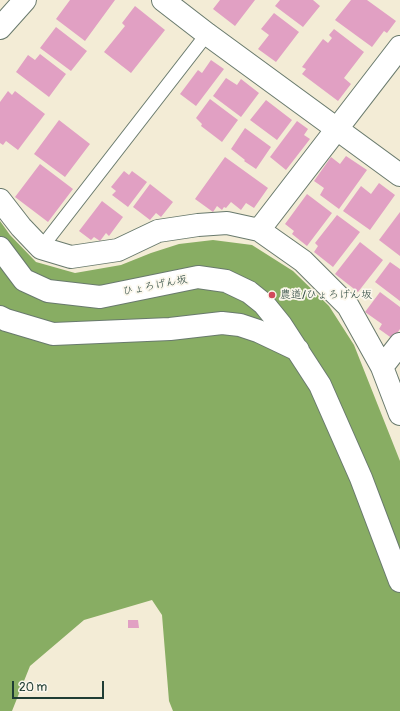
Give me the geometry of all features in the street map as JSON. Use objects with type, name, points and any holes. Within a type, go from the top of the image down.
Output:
[{"type":"street","points":[[0,28],[25,0]]},
{"type":"street","points":[[163,0],[207,34],[400,175]]},
{"type":"street","points":[[259,230],[400,47]]},
{"type":"street","points":[[0,200],[21,228],[41,248],[71,257],[118,250],[158,231],[198,225],[228,223],[259,230],[303,261],[348,306],[382,367],[400,414]]},
{"type":"street","name":"ひょろげん坂","points":[[0,248],[24,280],[48,291],[100,297],[198,278],[226,281],[249,292],[264,304],[281,325],[320,385],[361,478],[400,581]]},
{"type":"street","points":[[0,317],[53,334],[170,329],[222,323],[240,325],[258,331],[298,350]]},
{"type":"street","points":[[382,367],[400,344]]},
{"type":"lane","points":[[41,248],[207,34]]},
{"type":"green space","points":[[0,221],[10,235],[36,262],[75,273],[121,265],[179,244],[213,240],[252,245],[293,271],[329,306],[354,345],[400,461],[400,711],[173,711],[169,701],[162,615],[152,600],[84,620],[30,666],[12,711],[0,711]]},
{"type":"building","points":[[70,0],[115,0],[85,41],[56,19]]},
{"type":"building","points":[[220,0],[255,0],[235,26],[213,9]]},
{"type":"building","points":[[280,0],[313,0],[320,6],[303,27],[275,6]]},
{"type":"building","points":[[351,0],[367,0],[396,21],[387,33],[384,31],[372,47],[335,20]]},
{"type":"building","points":[[135,6],[165,30],[131,73],[104,52],[125,26],[122,23]]},
{"type":"building","points":[[274,13],[299,32],[276,62],[258,49],[269,35],[261,29]]},
{"type":"building","points":[[56,27],[87,51],[71,71],[40,48]]},
{"type":"building","points":[[334,29],[364,52],[344,78],[351,84],[338,101],[302,74],[306,69],[302,67],[323,39],[328,43],[332,38],[329,35]]},
{"type":"building","points":[[40,54],[66,74],[49,97],[16,72],[28,55],[35,60]]},
{"type":"building","points":[[211,60],[224,69],[196,106],[180,94],[198,70],[202,73]]},
{"type":"building","points":[[226,78],[237,85],[241,79],[259,93],[241,117],[213,96]]},
{"type":"building","points":[[8,91],[12,95],[15,91],[45,114],[18,150],[6,141],[3,145],[0,143],[0,102]]},
{"type":"building","points":[[210,99],[238,120],[222,142],[201,126],[202,124],[196,118]]},
{"type":"building","points":[[266,100],[292,120],[277,140],[250,120]]},
{"type":"building","points":[[59,120],[90,144],[65,177],[34,154]]},
{"type":"building","points":[[297,121],[308,129],[304,135],[310,139],[286,170],[270,157]]},
{"type":"building","points":[[245,128],[271,147],[256,169],[244,161],[245,160],[231,149]]},
{"type":"building","points":[[346,156],[367,170],[339,209],[320,195],[324,188],[314,181],[331,157],[340,164]]},
{"type":"building","points":[[225,157],[268,188],[254,208],[246,203],[241,210],[231,202],[222,210],[217,206],[213,212],[195,199]]},
{"type":"building","points":[[40,164],[73,189],[48,222],[15,197]]},
{"type":"building","points":[[124,171],[129,175],[132,171],[147,182],[128,207],[112,195],[116,191],[111,187]]},
{"type":"building","points":[[379,183],[395,195],[370,230],[343,211],[361,186],[371,194]]},
{"type":"building","points":[[150,184],[173,202],[161,217],[156,213],[150,220],[133,207]]},
{"type":"building","points":[[307,194],[332,213],[307,246],[292,234],[294,231],[285,224]]},
{"type":"building","points":[[102,201],[123,217],[109,236],[106,233],[100,241],[94,237],[91,240],[79,231]]},
{"type":"building","points":[[400,212],[400,256],[379,240]]},
{"type":"building","points":[[337,215],[360,232],[333,267],[314,252],[318,246],[315,243]]},
{"type":"building","points":[[360,242],[383,260],[358,292],[335,274]]},
{"type":"building","points":[[390,262],[400,269],[400,301],[375,282]]},
{"type":"building","points":[[380,292],[400,307],[400,329],[393,339],[379,329],[382,324],[365,312]]},
{"type":"building","points":[[128,620],[138,620],[139,628],[128,628]]},
{"type":"place","name":"農道/ひょろげん坂","points":[[272,295]]}]
